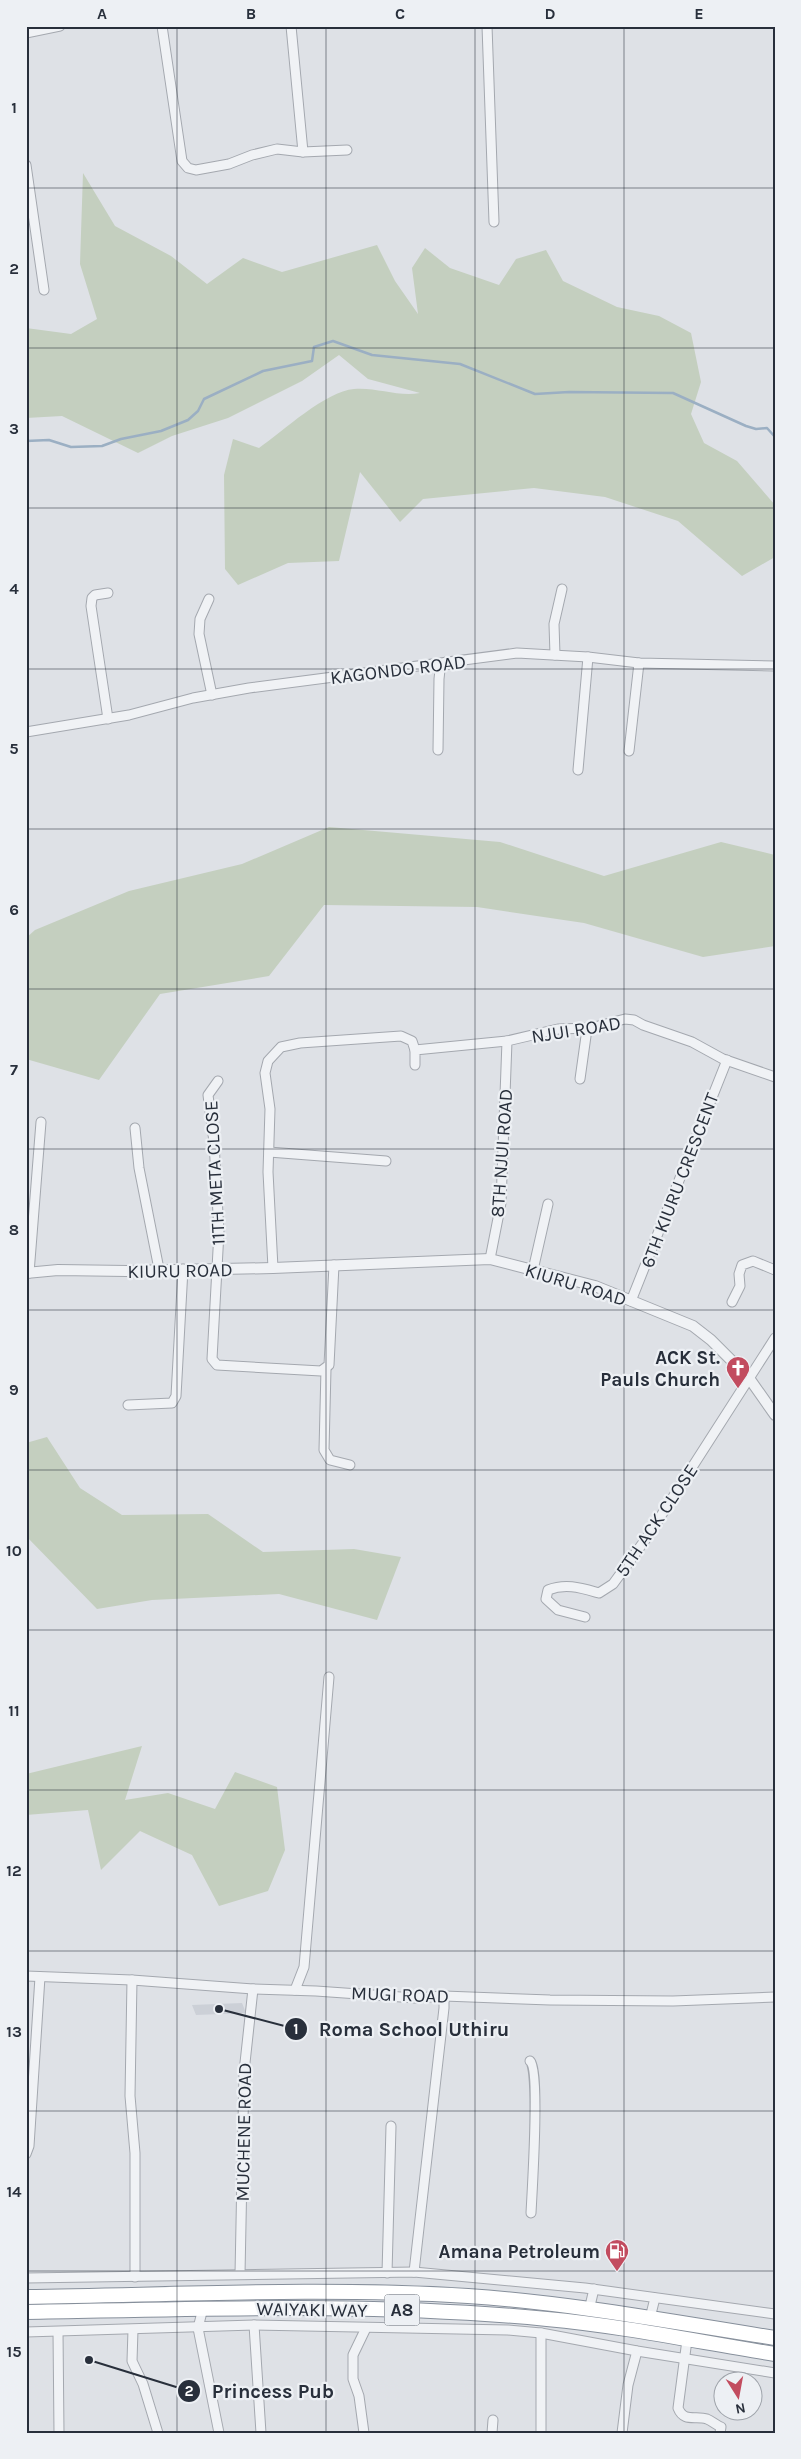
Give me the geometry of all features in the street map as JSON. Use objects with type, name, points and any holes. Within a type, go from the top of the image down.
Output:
[{"type":"highway","name":"WAIYAKI WAY","points":[[26,2297],[347,2292],[469,2296],[650,2318],[775,2338]]},
{"type":"highway","name":"WAIYAKI WAY","points":[[26,2312],[203,2308],[403,2310],[548,2319],[775,2354]]},
{"type":"street","points":[[26,32],[60,26]]},
{"type":"street","points":[[162,26],[182,161],[188,168],[196,170],[229,164],[252,155],[277,149],[303,152],[346,150]]},
{"type":"street","points":[[291,26],[303,152]]},
{"type":"street","points":[[487,26],[494,222]]},
{"type":"street","points":[[26,165],[44,290]]},
{"type":"street","points":[[555,655],[554,624],[562,590]]},
{"type":"street","points":[[108,594],[95,595],[92,598],[91,606],[108,719]]},
{"type":"street","points":[[209,599],[200,619],[198,630],[212,694]]},
{"type":"street","name":"KAGONDO ROAD","points":[[26,732],[108,719],[212,694],[517,654],[588,656],[639,663],[775,666]]},
{"type":"street","points":[[578,770],[588,656]]},
{"type":"street","points":[[438,750],[439,679],[440,670],[446,662]]},
{"type":"street","points":[[629,751],[639,663]]},
{"type":"street","name":"NJUI ROAD","points":[[415,1050],[507,1044],[558,1030],[587,1029],[626,1019],[634,1020],[692,1042],[727,1060],[775,1076]]},
{"type":"street","points":[[580,1079],[587,1029]]},
{"type":"street","points":[[272,1268],[269,1152],[270,1108],[266,1073],[268,1060],[273,1053],[286,1045],[300,1042],[401,1036],[412,1041],[415,1050],[414,1066]]},
{"type":"street","name":"8TH NJUI ROAD","points":[[490,1259],[501,1203],[507,1044]]},
{"type":"street","name":"6TH KIURU CRESCENT","points":[[631,1301],[663,1225],[680,1176],[727,1060]]},
{"type":"street","name":"11TH META CLOSE","points":[[218,1081],[208,1095],[214,1142],[219,1232],[212,1359],[217,1365],[326,1369]]},
{"type":"street","points":[[28,1273],[40,1122]]},
{"type":"street","points":[[135,1128],[139,1168],[159,1270]]},
{"type":"street","points":[[269,1152],[386,1160]]},
{"type":"street","points":[[533,1270],[548,1204]]},
{"type":"street","name":"KIURU ROAD","points":[[28,1273],[58,1270],[272,1268],[490,1259],[595,1286],[693,1326],[711,1340],[749,1378],[775,1415]]},
{"type":"street","points":[[732,1302],[740,1286],[739,1270],[742,1265],[753,1261],[775,1270]]},
{"type":"street","points":[[334,1265],[329,1366],[326,1369],[324,1450],[330,1460],[350,1466]]},
{"type":"street","points":[[128,1404],[172,1403],[176,1396],[183,1269]]},
{"type":"street","points":[[749,1378],[775,1338]]},
{"type":"street","name":"5TH ACK CLOSE","points":[[585,1618],[558,1610],[546,1599],[548,1590],[558,1586],[576,1586],[599,1593],[613,1584],[648,1536],[749,1378]]},
{"type":"street","points":[[295,1990],[304,1967],[329,1677]]},
{"type":"street","name":"MUGI ROAD","points":[[26,1976],[132,1980],[415,1998],[444,1996],[550,2000],[673,2001],[775,1997]]},
{"type":"street","points":[[26,2154],[29,2146],[40,1978]]},
{"type":"street","points":[[132,1980],[130,2096],[135,2163],[135,2277]]},
{"type":"street","name":"MUCHENE ROAD","points":[[240,2274],[244,2072],[253,1989]]},
{"type":"street","points":[[414,2272],[444,1996]]},
{"type":"street","points":[[530,2061],[535,2067],[531,2213]]},
{"type":"street","points":[[387,2273],[391,2126]]},
{"type":"street","points":[[26,2278],[414,2272],[594,2289],[775,2314]]},
{"type":"street","points":[[589,2310],[594,2289]]},
{"type":"street","points":[[650,2318],[655,2298]]},
{"type":"street","points":[[203,2308],[198,2328],[219,2433]]},
{"type":"street","points":[[401,2328],[403,2310]]},
{"type":"street","points":[[254,2325],[261,2433]]},
{"type":"street","points":[[26,2332],[254,2325],[508,2330],[541,2333],[637,2351],[775,2373]]},
{"type":"street","points":[[364,2433],[359,2396],[353,2379],[353,2365],[354,2355],[366,2328]]},
{"type":"street","points":[[133,2330],[132,2361],[143,2384],[158,2433]]},
{"type":"street","points":[[58,2332],[59,2433]]},
{"type":"street","points":[[541,2333],[541,2433]]},
{"type":"street","points":[[687,2340],[683,2358],[678,2408],[680,2412],[692,2419],[705,2418],[721,2427],[720,2433]]},
{"type":"street","points":[[622,2433],[628,2385],[637,2351]]},
{"type":"street","points":[[492,2433],[493,2420]]},
{"type":"shaded area","points":[[242,2003],[246,2013],[196,2015],[192,2005]]},
{"type":"green space","points":[[83,173],[115,226],[171,256],[207,284],[243,258],[282,272],[377,245],[395,281],[418,314],[412,268],[425,248],[450,268],[499,285],[516,259],[546,250],[563,281],[617,307],[659,316],[691,333],[701,382],[691,414],[704,443],[737,461],[775,505],[775,557],[742,576],[678,521],[605,497],[534,488],[423,499],[400,522],[360,472],[339,561],[288,563],[238,585],[225,569],[224,475],[233,439],[259,448],[318,404],[343,391],[370,389],[403,394],[420,393],[368,379],[339,355],[302,381],[228,418],[172,436],[138,453],[62,416],[26,418],[26,328],[71,334],[97,319],[80,264]]},
{"type":"green space","points":[[329,827],[500,842],[604,876],[721,842],[775,855],[775,946],[703,957],[584,923],[477,907],[324,905],[269,976],[160,994],[99,1080],[26,1059],[26,938],[35,930],[129,891],[242,864]]},
{"type":"green space","points":[[47,1437],[80,1488],[122,1515],[208,1514],[263,1552],[354,1549],[401,1557],[377,1620],[279,1594],[152,1600],[97,1609],[26,1536],[26,1443]]},
{"type":"green space","points":[[142,1746],[125,1800],[168,1793],[215,1809],[235,1772],[277,1787],[285,1850],[268,1891],[219,1906],[192,1855],[140,1831],[101,1870],[88,1810],[26,1815],[26,1774]]},
{"type":"waterway","points":[[26,441],[49,440],[71,447],[102,446],[121,439],[161,431],[188,420],[198,411],[204,399],[263,371],[312,361],[314,347],[333,341],[372,355],[460,364],[535,394],[569,392],[673,393],[746,426],[756,429],[767,428],[775,437]]},
{"type":"place","name":"ACK St. Pauls Church","points":[[738,1389]]},
{"type":"place","name":"Roma School Uthiru","points":[[219,2009]]},
{"type":"place","name":"Amana Petroleum","points":[[617,2272]]},
{"type":"place","name":"Princess Pub","points":[[89,2360]]}]
